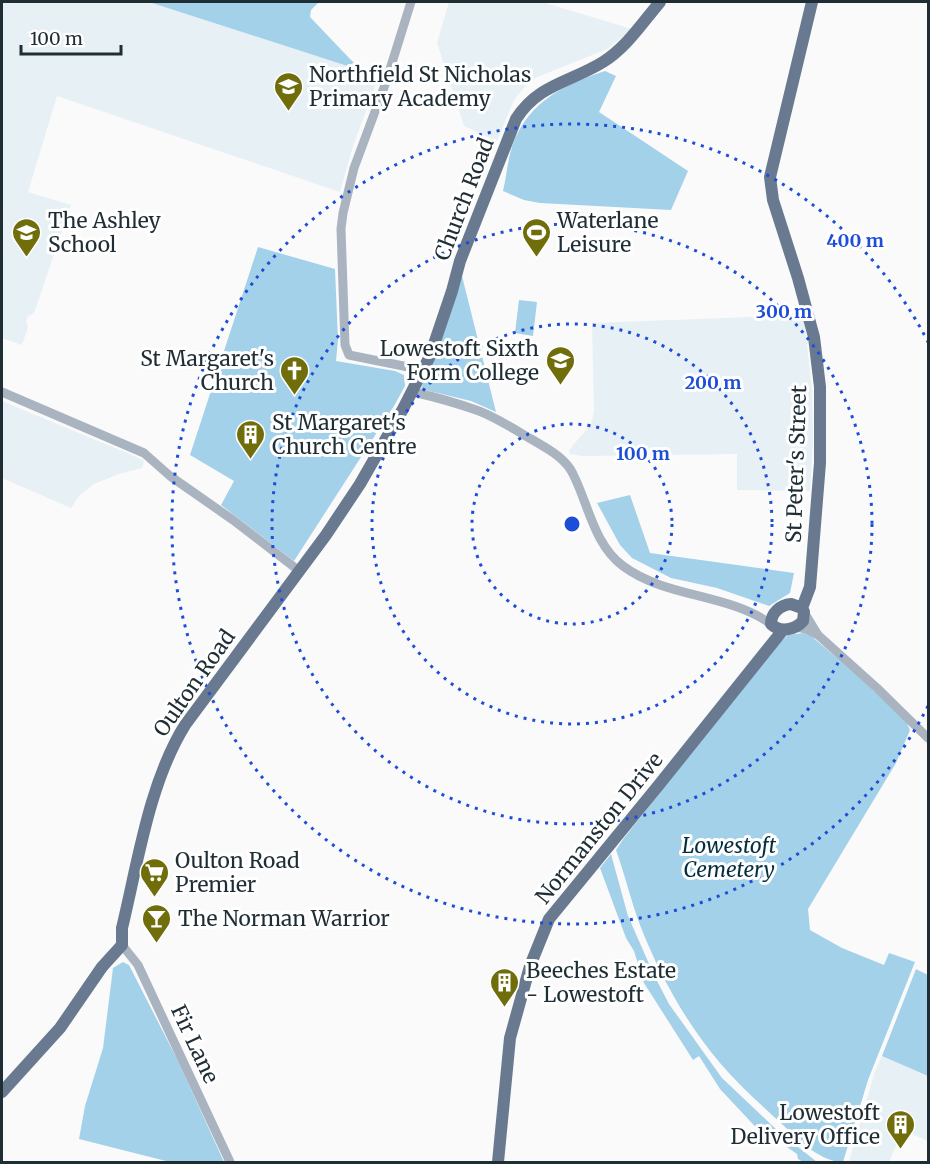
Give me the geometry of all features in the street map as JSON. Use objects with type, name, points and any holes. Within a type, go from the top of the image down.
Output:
[{"type":"main road","name":"Church Road","points":[[423,370],[430,356],[478,212],[512,129],[528,103],[544,90],[613,55],[660,2]]},
{"type":"main road","name":"St Peter's Street","points":[[797,627],[803,621],[803,610],[809,593],[820,464],[819,375],[814,337],[773,200],[770,177],[812,2]]},
{"type":"main road","name":"Oulton Road","points":[[122,945],[122,928],[156,791],[170,751],[185,725],[277,603],[360,484],[413,392],[423,370]]},
{"type":"main road","points":[[786,604],[799,594],[810,580]]},
{"type":"main road","points":[[786,604],[803,610]]},
{"type":"main road","name":"Normanston Drive","points":[[498,1162],[510,1038],[530,966],[549,919],[732,695],[766,649],[775,623],[786,604]]},
{"type":"main road","points":[[775,623],[797,627]]},
{"type":"main road","points":[[2,1092],[60,1028],[105,962],[122,945]]},
{"type":"street","points":[[411,2],[354,168],[341,229],[345,345],[349,355],[423,370]]},
{"type":"street","points":[[2,392],[144,453],[170,476],[233,520],[298,570]]},
{"type":"street","points":[[413,392],[458,404],[495,418],[550,449],[572,471],[595,527],[609,552],[621,564],[651,582],[757,615],[775,623]]},
{"type":"street","points":[[803,610],[818,636]]},
{"type":"street","points":[[797,627],[818,636],[877,688],[928,738]]},
{"type":"street","name":"Fir Lane","points":[[122,945],[138,965],[230,1162]]},
{"type":"shaded area","points":[[2,2],[149,2],[379,76],[353,146],[340,192],[57,96],[28,192],[71,205],[35,310],[26,321],[28,327],[22,345],[2,338]]},
{"type":"shaded area","points":[[449,2],[542,2],[632,29],[607,49],[535,78],[514,100],[497,141],[464,126],[437,43]]},
{"type":"shaded area","points":[[804,315],[812,391],[813,440],[810,491],[737,490],[737,454],[583,456],[570,454],[569,450],[591,424],[594,412],[592,323]]},
{"type":"shaded area","points":[[2,401],[132,455],[144,461],[142,468],[94,484],[79,496],[71,508],[2,478]]},
{"type":"shaded area","points":[[882,1056],[928,1076],[928,1141],[903,1130],[889,1162],[849,1162],[875,1071]]},
{"type":"green space","points":[[149,2],[319,2],[311,10],[310,17],[351,60],[366,72]]},
{"type":"green space","points":[[605,71],[616,76],[599,112],[688,171],[671,210],[540,203],[524,200],[503,191],[510,154],[516,137],[534,110],[573,83]]},
{"type":"green space","points":[[258,247],[335,269],[338,340],[336,361],[395,371],[404,375],[405,386],[394,406],[294,561],[221,505],[234,481],[190,455]]},
{"type":"green space","points":[[461,272],[496,412],[471,401],[421,389]]},
{"type":"green space","points":[[519,300],[537,302],[533,336],[515,333]]},
{"type":"green space","points":[[630,495],[650,553],[794,573],[790,593],[769,606],[717,588],[671,578],[632,558],[620,545],[597,503]]},
{"type":"green space","name":"Lowestoft Cemetery","points":[[803,633],[810,635],[857,675],[906,721],[910,730],[896,763],[808,909],[810,930],[842,948],[884,965],[889,953],[915,962],[868,1080],[843,1162],[826,1158],[810,1149],[758,1102],[708,1048],[674,997],[647,943],[616,850],[774,648],[788,635]]},
{"type":"green space","points":[[611,854],[628,916],[669,1004],[722,1078],[778,1131],[817,1162],[803,1162],[798,1159],[797,1154],[781,1143],[764,1136],[720,1089],[699,1056],[693,1060],[644,983],[634,951],[626,938],[600,868]]},
{"type":"green space","points":[[123,962],[129,965],[178,1061],[224,1162],[170,1162],[79,1139],[85,1106],[103,1048],[113,968]]},
{"type":"green space","points":[[916,969],[928,975],[928,1076],[882,1056]]},
{"type":"place","name":"Northfield St Nicholas Primary Academy","points":[[288,112]]},
{"type":"place","name":"The Ashley School","points":[[27,258]]},
{"type":"place","name":"Waterlane Leisure","points":[[536,258]]},
{"type":"place","name":"Lowestoft Sixth Form College","points":[[560,386]]},
{"type":"place","name":"St Margaret's Church","points":[[295,396]]},
{"type":"place","name":"St Margaret's Church Centre","points":[[251,460]]},
{"type":"place","name":"Oulton Road Premier","points":[[154,898]]},
{"type":"place","name":"The Norman Warrior","points":[[157,944]]},
{"type":"place","name":"Beeches Estate - Lowestoft","points":[[505,1008]]},
{"type":"place","name":"Lowestoft Delivery Office","points":[[901,1150]]}]
